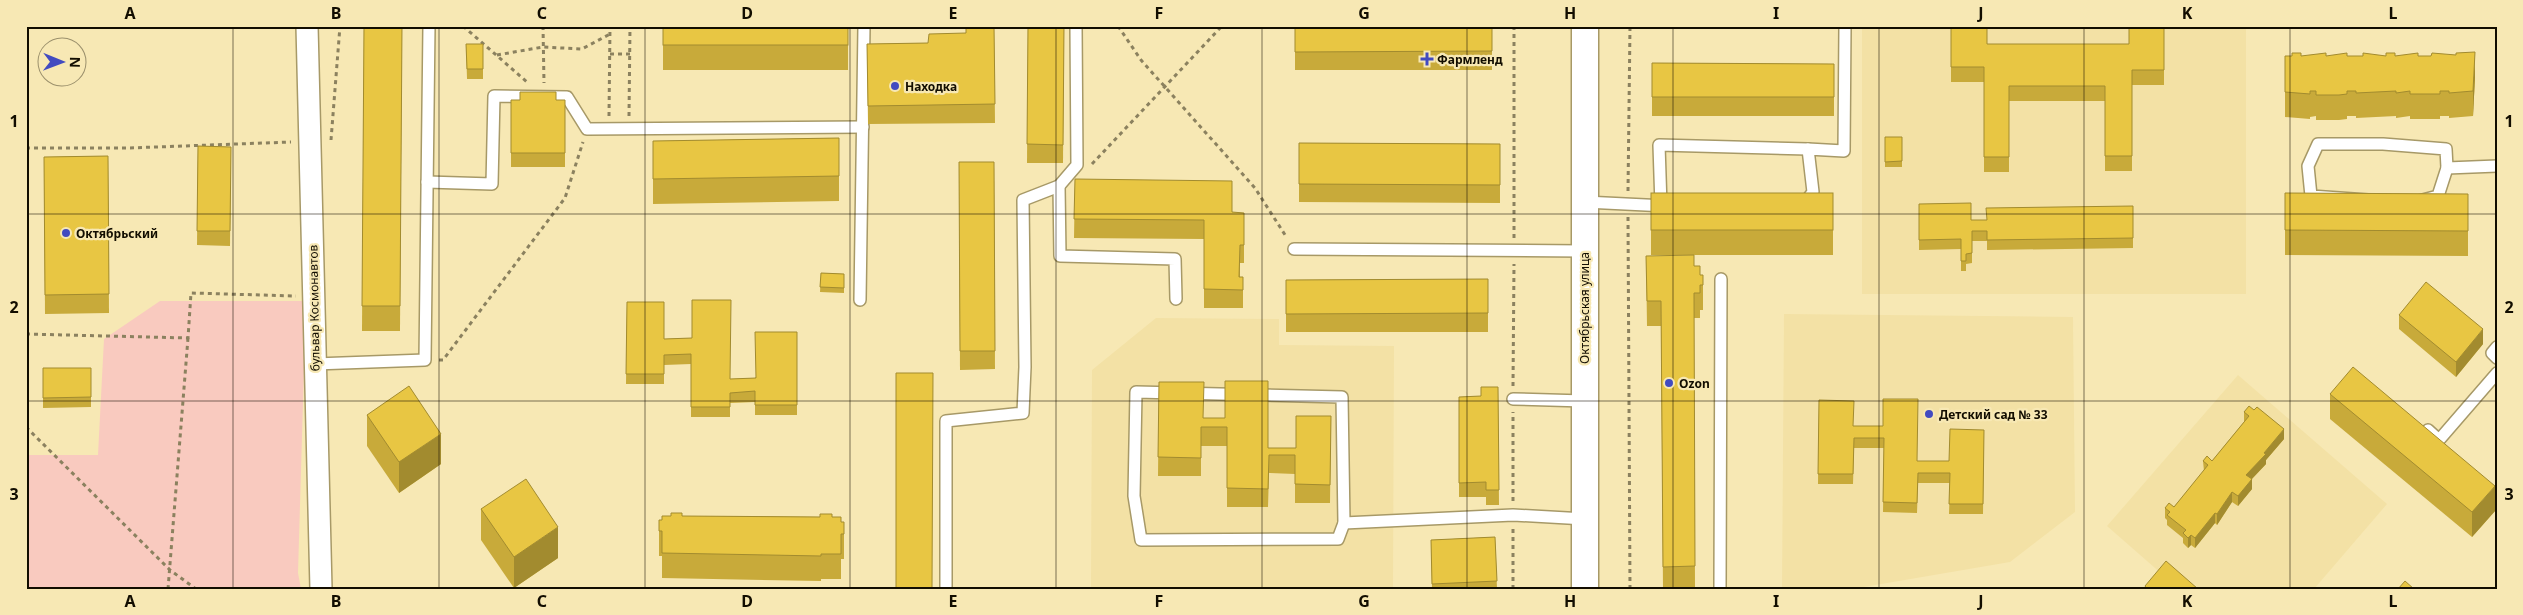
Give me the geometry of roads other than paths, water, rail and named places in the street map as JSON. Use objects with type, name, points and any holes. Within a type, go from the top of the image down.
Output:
[{"type":"street","name":"бульвар Космонавтов","points":[[307,26],[321,141],[315,296],[321,589]]},
{"type":"street","name":"Октябрьская улица","points":[[1585,26],[1585,589]]},
{"type":"lane","points":[[315,364],[425,360],[429,26]]},
{"type":"lane","points":[[860,300],[864,26]]},
{"type":"lane","points":[[946,589],[946,421],[1022,413],[1025,367],[1023,200],[1059,186],[1077,165],[1076,26]]},
{"type":"lane","points":[[1661,206],[1659,145],[1844,150],[1845,26]]},
{"type":"lane","points":[[427,182],[492,184],[494,96],[567,97],[587,129],[863,127]]},
{"type":"lane","points":[[2318,144],[2383,144],[2446,149],[2447,168],[2438,196],[2411,203],[2311,196],[2308,166],[2318,144]]},
{"type":"lane","points":[[1795,204],[1805,204],[1813,192],[1808,149]]},
{"type":"lane","points":[[2447,168],[2497,166]]},
{"type":"lane","points":[[1059,186],[1060,256],[1175,259],[1176,298]]},
{"type":"lane","points":[[1584,202],[1661,206],[1680,205]]},
{"type":"lane","points":[[1294,249],[1584,251]]},
{"type":"lane","points":[[1720,589],[1721,279]]},
{"type":"lane","points":[[2497,348],[2492,354],[2497,358]]},
{"type":"lane","points":[[2418,422],[2439,440],[2497,373]]},
{"type":"lane","points":[[1136,392],[1342,396],[1344,523],[1338,539],[1141,540],[1134,496],[1136,392]]},
{"type":"lane","points":[[1513,399],[1584,401]]},
{"type":"lane","points":[[1344,523],[1513,515],[1584,519]]},
{"type":"place","name":"Фармленд","points":[[1427,59]]},
{"type":"place","name":"Находка","points":[[895,86]]},
{"type":"place","name":"Октябрьский","points":[[66,233]]},
{"type":"place","name":"Ozon","points":[[1669,383]]},
{"type":"place","name":"Детский сад № 33","points":[[1929,414]]}]
